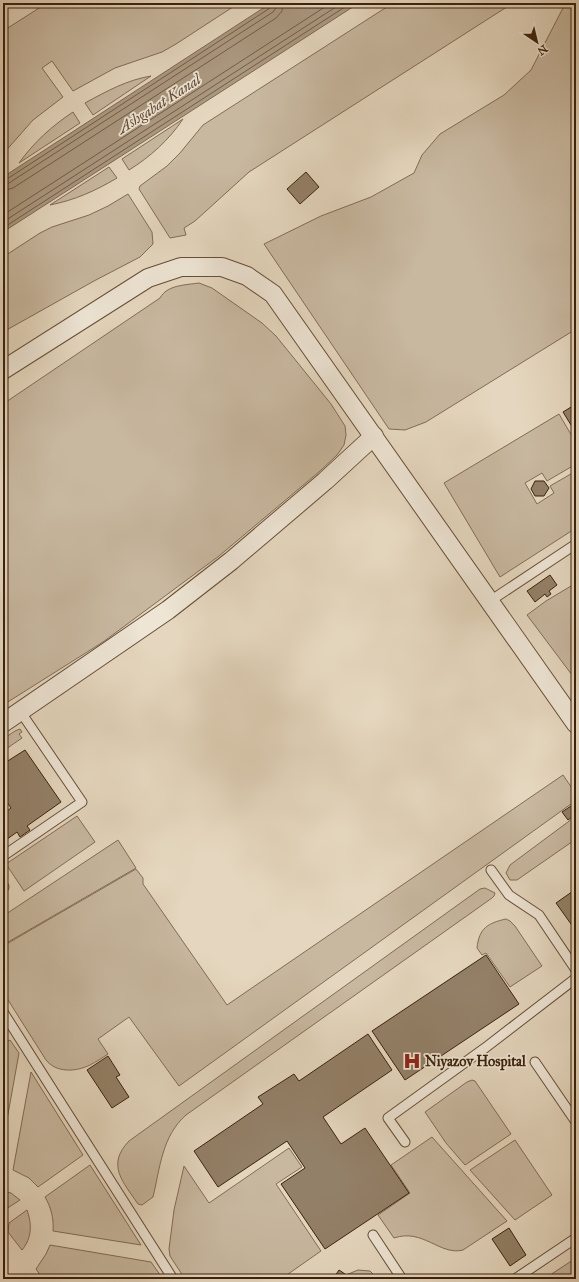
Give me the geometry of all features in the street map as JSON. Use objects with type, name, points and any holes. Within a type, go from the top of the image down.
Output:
[{"type":"street","points":[[3,370],[148,278],[181,267],[222,267],[247,276],[273,294],[576,724]]},
{"type":"street","points":[[3,723],[168,610],[219,571],[325,481],[374,436]]},
{"type":"lane","points":[[490,601],[576,544]]},
{"type":"lane","points":[[3,856],[82,802],[20,711]]},
{"type":"lane","points":[[491,870],[509,895],[539,915],[576,970]]},
{"type":"lane","points":[[405,1142],[388,1118],[485,1048],[576,978]]},
{"type":"lane","points":[[3,1012],[173,1279]]},
{"type":"lane","points":[[535,1062],[576,1122]]},
{"type":"lane","points":[[373,1235],[402,1279]]},
{"type":"lane","points":[[515,1279],[576,1238]]},
{"type":"shaded area","points":[[47,3],[239,3],[162,52],[115,68],[73,91],[52,61],[42,68],[63,97],[33,120],[3,154],[3,31]]},
{"type":"shaded area","points":[[393,3],[513,3],[249,172],[195,221],[184,228],[186,235],[170,238],[139,189],[140,186],[167,166],[203,125]]},
{"type":"shaded area","points":[[567,3],[576,3],[576,329],[426,422],[405,430],[389,429],[264,244],[321,216],[371,197],[414,173],[422,155],[440,134],[504,95],[531,70]]},
{"type":"shaded area","points":[[151,76],[93,115],[85,103],[125,83]]},
{"type":"shaded area","points":[[73,112],[80,123],[19,163],[44,135]]},
{"type":"shaded area","points":[[183,119],[159,148],[129,170],[122,159]]},
{"type":"shaded area","points":[[109,167],[117,178],[85,194],[50,205]]},
{"type":"shaded area","points":[[128,194],[152,232],[153,244],[140,257],[3,332],[3,257],[40,233],[52,227],[89,215]]},
{"type":"shaded area","points":[[199,283],[212,288],[262,323],[276,336],[331,404],[345,426],[346,435],[344,445],[337,455],[320,471],[219,556],[103,642],[3,705],[3,404],[160,298],[167,290],[177,286]]},
{"type":"shaded area","points":[[559,414],[576,443],[576,464],[547,481],[542,473],[525,483],[537,504],[554,493],[550,486],[576,471],[576,528],[500,577],[444,483]]},
{"type":"shaded area","points":[[571,586],[576,594],[576,672],[572,675],[527,615],[546,601]]},
{"type":"shaded area","points":[[20,729],[22,732],[19,734],[22,738],[3,751],[3,739]]},
{"type":"shaded area","points":[[563,775],[576,795],[576,812],[571,804],[179,1086],[129,1017],[98,1039],[108,1054],[90,1065],[79,1069],[66,1070],[55,1067],[46,1060],[3,992],[3,946],[136,869],[143,878],[143,884],[227,1005]]},
{"type":"shaded area","points":[[77,816],[95,842],[24,891],[6,864]]},
{"type":"shaded area","points":[[576,816],[576,839],[517,880],[510,880],[506,873],[510,865]]},
{"type":"shaded area","points":[[118,840],[136,868],[3,945],[3,916]]},
{"type":"shaded area","points":[[485,888],[495,893],[492,898],[186,1115],[178,1123],[167,1143],[160,1164],[153,1197],[142,1205],[138,1204],[122,1181],[118,1166],[122,1150],[129,1141],[480,889]]},
{"type":"shaded area","points":[[506,919],[515,926],[542,966],[510,987],[486,953],[482,955],[477,948],[482,931],[494,922]]},
{"type":"shaded area","points":[[10,1040],[19,1053],[3,1142],[3,1044]]},
{"type":"shaded area","points":[[31,1072],[83,1155],[38,1187],[29,1178],[13,1170]]},
{"type":"shaded area","points":[[472,1080],[475,1081],[511,1134],[465,1165],[446,1143],[425,1112]]},
{"type":"shaded area","points":[[432,1137],[507,1221],[463,1250],[455,1251],[447,1249],[414,1236],[394,1238],[378,1215],[410,1193],[391,1165]]},
{"type":"shaded area","points":[[515,1140],[552,1195],[515,1220],[470,1170]]},
{"type":"shaded area","points":[[289,1148],[302,1167],[276,1184],[321,1251],[281,1279],[185,1279],[170,1256],[169,1249],[174,1210],[184,1166],[209,1203]]},
{"type":"shaded area","points":[[90,1165],[141,1245],[53,1231],[52,1213],[45,1197]]},
{"type":"shaded area","points":[[3,1191],[11,1193],[20,1200],[3,1211]]},
{"type":"shaded area","points":[[27,1210],[30,1220],[30,1231],[28,1241],[22,1250],[8,1232],[9,1223]]},
{"type":"shaded area","points":[[50,1245],[151,1262],[163,1279],[43,1279],[36,1269]]},
{"type":"shaded area","points":[[576,1258],[576,1279],[544,1279]]},
{"type":"shaded area","points":[[358,1270],[370,1271],[375,1276],[375,1279],[342,1279],[346,1275]]},
{"type":"water","name":"Ashgabat Kanal","points":[[271,3],[359,3],[3,232],[3,177]]},
{"type":"building","points":[[306,172],[319,187],[300,204],[287,189]]},
{"type":"building","points":[[576,404],[576,433],[563,412]]},
{"type":"building","points":[[535,481],[544,481],[549,488],[544,496],[535,496],[531,489]]},
{"type":"building","points":[[550,575],[557,585],[549,591],[551,594],[547,597],[545,594],[535,602],[527,591]]},
{"type":"building","points":[[25,750],[61,802],[27,826],[30,830],[20,837],[17,832],[3,842],[3,814],[11,808],[3,796],[3,764]]},
{"type":"building","points":[[571,806],[576,814],[568,820],[562,812]]},
{"type":"building","points":[[576,889],[576,931],[556,903]]},
{"type":"building","points":[[3,906],[7,911],[3,914]]},
{"type":"building","points":[[486,955],[519,1004],[405,1080],[372,1031]]},
{"type":"building","points":[[368,1034],[392,1070],[323,1117],[341,1144],[365,1128],[409,1193],[325,1249],[281,1184],[305,1168],[287,1141],[218,1187],[194,1151],[263,1104],[258,1097],[294,1074],[299,1081]]},
{"type":"building","points":[[108,1056],[120,1075],[116,1077],[129,1097],[112,1108],[87,1070]]},
{"type":"building","points":[[509,1228],[526,1255],[510,1266],[492,1239]]},
{"type":"building","points":[[339,1270],[345,1274],[341,1279],[333,1279]]},
{"type":"place","name":"Niyazov Hospital","points":[[412,1061]]}]
